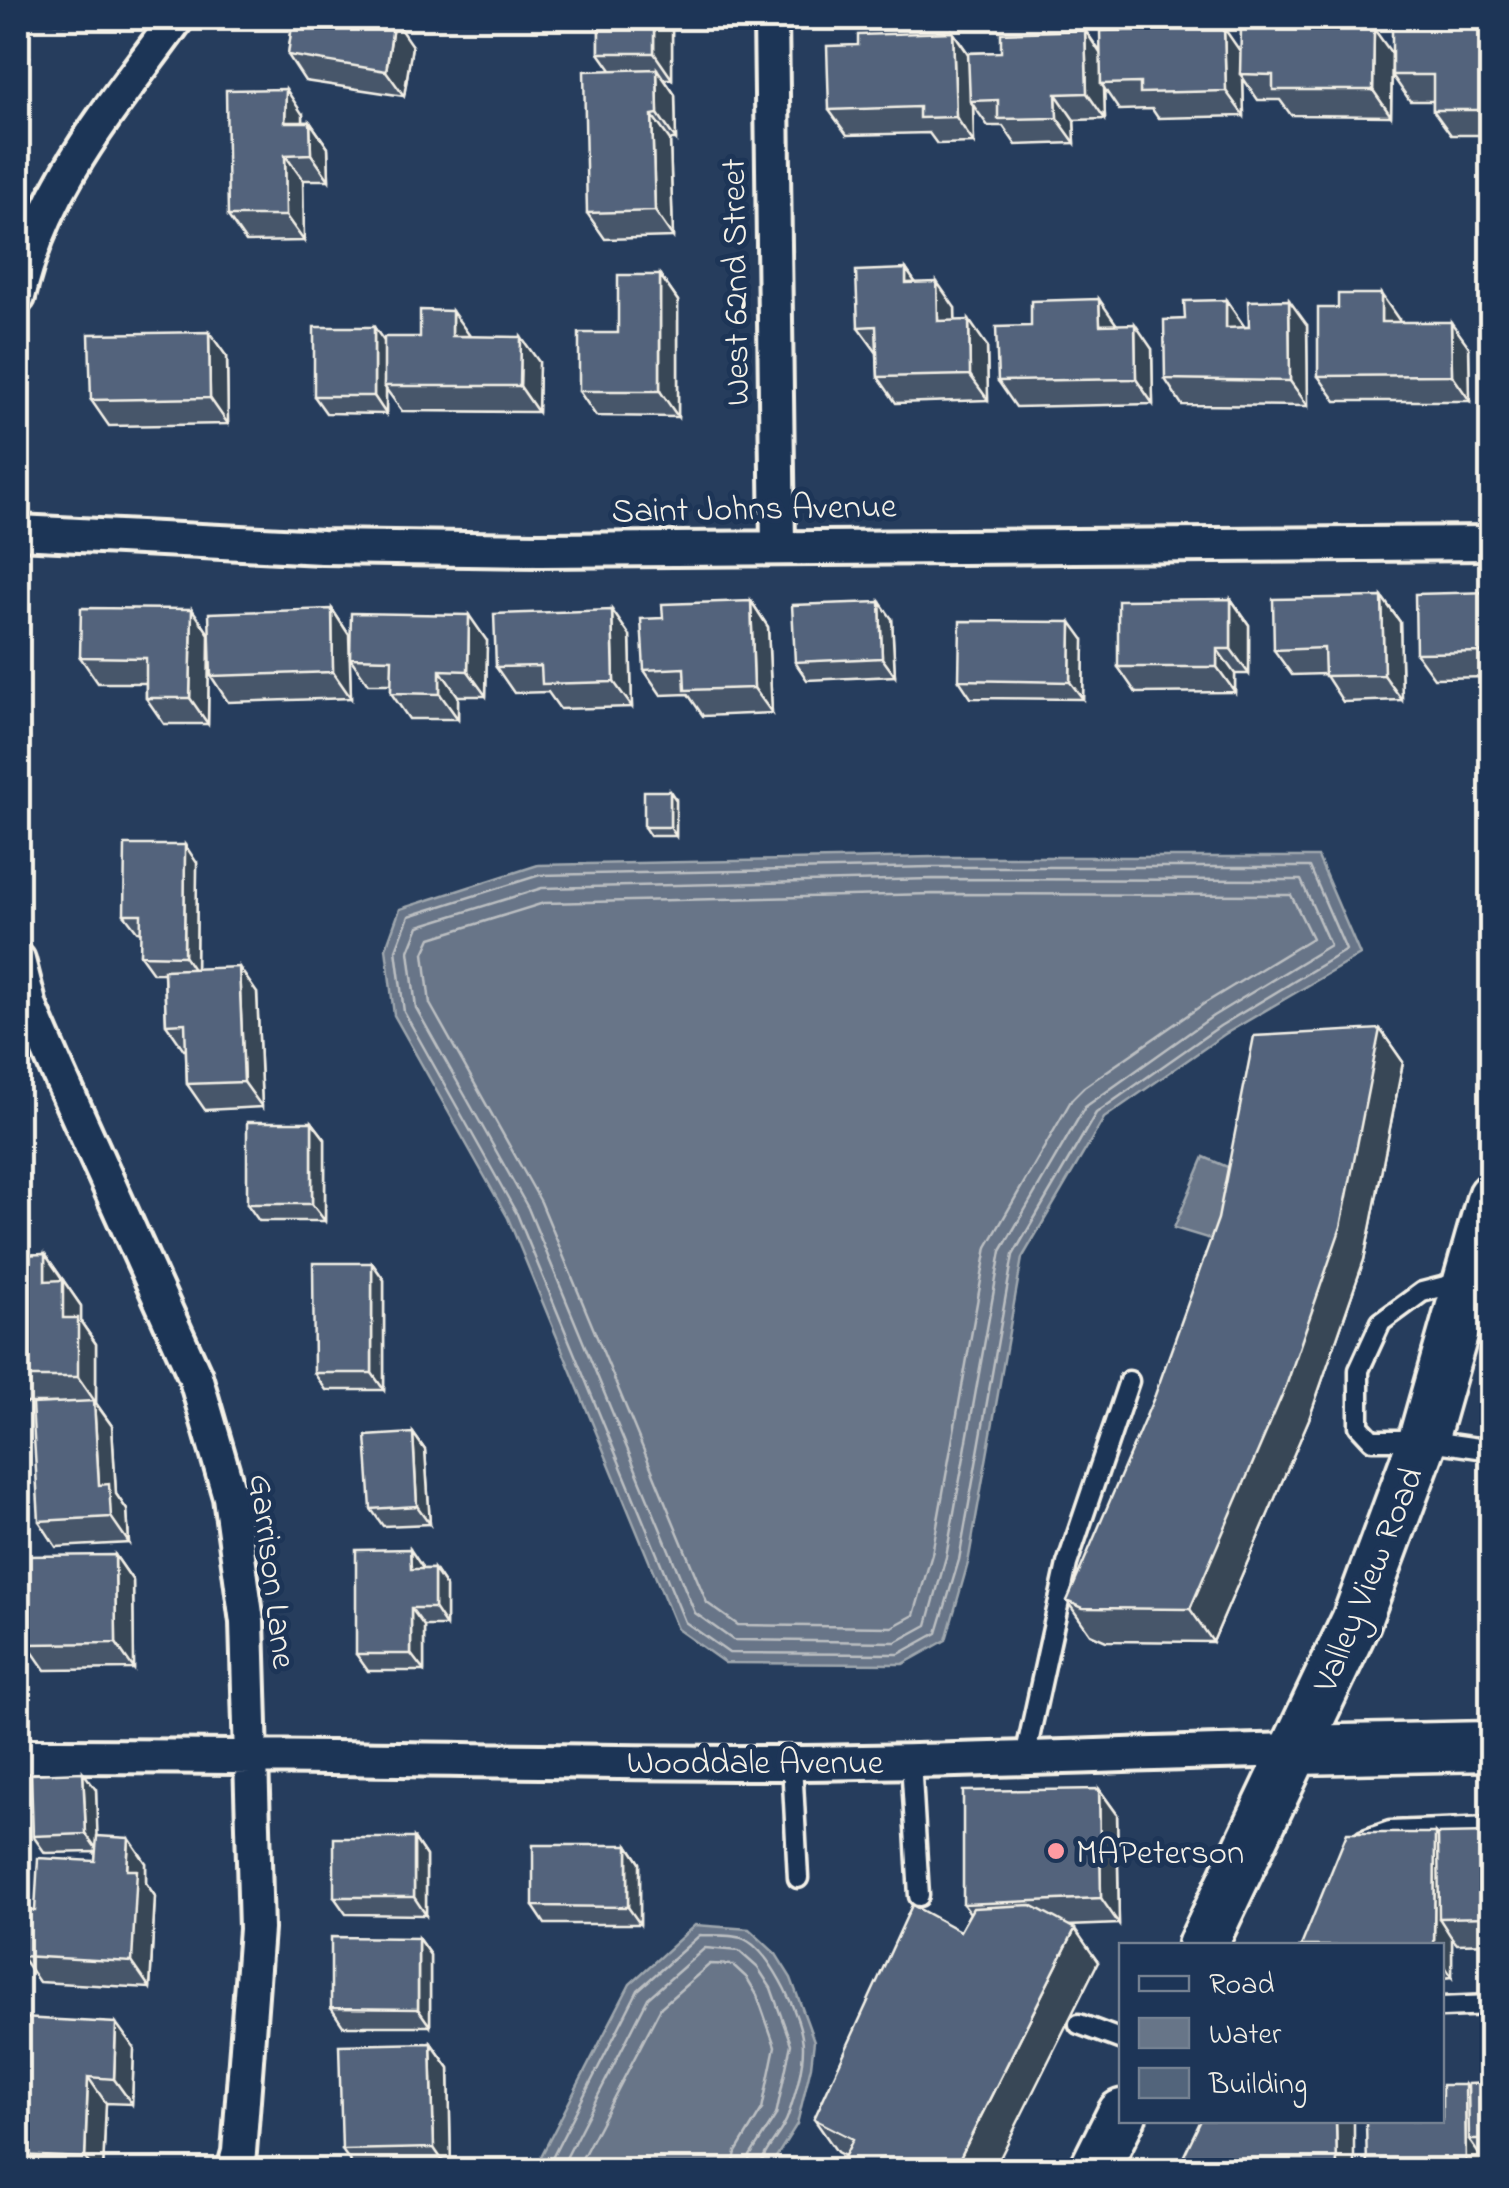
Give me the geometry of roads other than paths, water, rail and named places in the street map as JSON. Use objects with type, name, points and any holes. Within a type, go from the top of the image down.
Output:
[{"type":"street","points":[[18,296],[25,265],[54,193],[96,124],[178,18]]},
{"type":"street","name":"West 62nd Street","points":[[771,18],[778,546]]},
{"type":"street","name":"Saint Johns Avenue","points":[[18,532],[322,547],[539,550],[1492,543]]},
{"type":"street","name":"Garrison Lane","points":[[18,960],[30,1006],[195,1376],[230,1497],[247,1622],[256,1930],[239,2152],[234,2170]]},
{"type":"street","name":"Valley View Road","points":[[1203,1943],[1356,1621],[1423,1440],[1492,1197]]},
{"type":"street","name":"Wooddale Avenue","points":[[18,1756],[251,1755],[792,1763],[1492,1746]]},
{"type":"street","points":[[1094,2170],[1119,2120]]},
{"type":"lane","points":[[1469,1280],[1422,1292],[1381,1322],[1359,1370],[1359,1426],[1372,1440],[1423,1440],[1492,1450]]},
{"type":"lane","points":[[1024,1757],[1068,1564],[1129,1381]]},
{"type":"lane","points":[[911,1760],[919,1896]]},
{"type":"lane","points":[[792,1763],[798,1878]]},
{"type":"lane","points":[[1347,1860],[1355,1843],[1390,1831],[1492,1826]]},
{"type":"lane","points":[[1444,2007],[1492,2005]]},
{"type":"lane","points":[[1079,2024],[1119,2039]]},
{"type":"water","points":[[932,857],[1318,857],[1360,955],[1225,1034],[1104,1118],[1022,1258],[968,1563],[946,1640],[903,1664],[725,1663],[677,1629],[508,1218],[394,1015],[386,948],[400,909],[538,865]]},
{"type":"water","points":[[1204,1157],[1237,1171],[1220,1242],[1174,1228]]},
{"type":"water","points":[[695,1925],[749,1929],[776,1954],[791,1978],[814,2041],[797,2124],[768,2170],[534,2170],[630,1984]]},
{"type":"place","name":"MAPeterson","points":[[1056,1851]]}]
